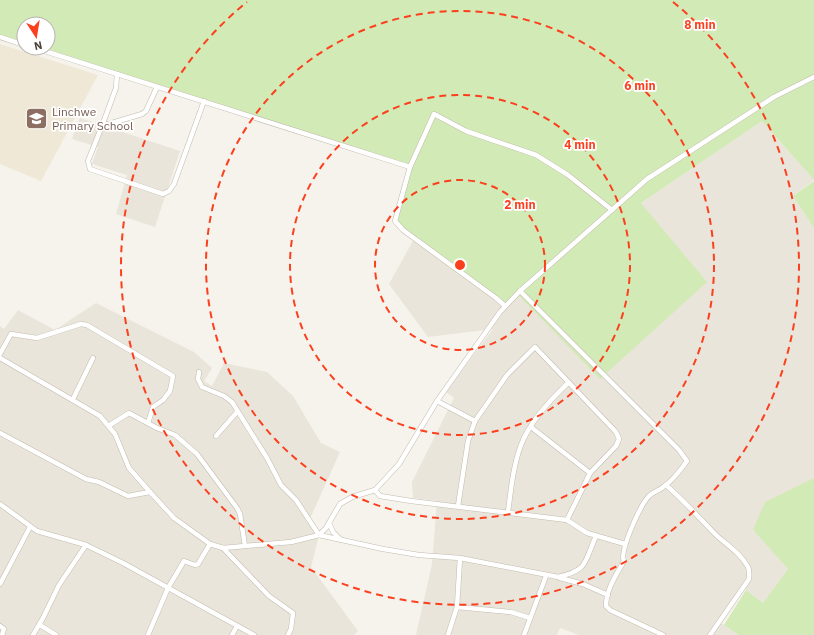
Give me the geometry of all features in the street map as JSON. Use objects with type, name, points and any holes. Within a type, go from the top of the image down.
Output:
[{"type":"street","points":[[0,37],[16,42]]},
{"type":"street","points":[[56,55],[410,167]]},
{"type":"street","points":[[117,74],[116,88],[88,161],[90,169],[163,194],[169,191],[174,184],[204,101]]},
{"type":"street","points":[[319,535],[329,523],[340,504],[360,493],[375,490],[405,456],[437,401],[505,306],[520,291],[647,180],[774,97],[814,77]]},
{"type":"street","points":[[102,126],[142,114],[146,111],[157,87]]},
{"type":"street","points":[[505,306],[403,230],[395,221],[410,167],[434,114],[466,131],[536,156],[568,176],[612,210]]},
{"type":"street","points":[[520,291],[685,457],[687,461],[666,485],[648,498],[625,544],[622,557],[624,561],[608,595],[606,606],[610,610],[663,635]]},
{"type":"street","points":[[0,354],[11,334],[37,338],[81,324],[88,325],[172,376],[167,396],[153,407],[148,423]]},
{"type":"street","points":[[458,506],[468,441],[475,421],[507,375],[535,347],[616,432],[619,440],[616,446],[590,473],[567,520]]},
{"type":"street","points":[[0,358],[100,416],[110,426],[115,434],[129,468],[174,518],[210,544],[223,548],[291,542],[319,535],[402,553],[460,558],[546,576],[558,577],[583,584],[608,595]]},
{"type":"street","points":[[73,399],[93,358]]},
{"type":"street","points":[[199,372],[198,379],[202,387],[224,396],[232,402],[267,458],[281,486],[296,500],[319,535]]},
{"type":"street","points":[[508,512],[518,458],[522,445],[531,427],[552,398],[568,382]]},
{"type":"street","points":[[437,401],[475,421]]},
{"type":"street","points":[[110,426],[129,412],[157,428],[175,435],[184,442],[218,480],[239,511],[244,546]]},
{"type":"street","points":[[216,436],[238,412]]},
{"type":"street","points":[[531,427],[590,473]]},
{"type":"street","points":[[0,433],[86,479],[99,482],[126,495],[150,492]]},
{"type":"street","points":[[666,485],[693,510],[714,533],[730,546],[743,560],[749,570],[749,579],[710,635]]},
{"type":"street","points":[[375,490],[380,496],[567,520],[581,530],[625,544]]},
{"type":"street","points":[[0,504],[30,527],[49,536],[86,545],[123,563],[254,635]]},
{"type":"street","points":[[329,523],[333,532],[342,541]]},
{"type":"street","points":[[0,584],[30,527]]},
{"type":"street","points":[[558,577],[574,574],[580,570],[596,536]]},
{"type":"street","points":[[148,635],[168,588],[184,561],[195,565],[198,564],[210,544]]},
{"type":"street","points":[[33,635],[40,625],[59,585],[86,545]]},
{"type":"street","points":[[223,548],[268,596],[293,613],[291,629],[288,635]]},
{"type":"street","points":[[448,635],[457,607],[460,558]]},
{"type":"street","points":[[524,635],[546,576]]},
{"type":"street","points":[[457,607],[511,612],[530,618]]},
{"type":"street","points":[[40,625],[56,635]]},
{"type":"street","points":[[0,626],[4,629],[2,635]]},
{"type":"street","points":[[232,635],[237,626]]},
{"type":"shaded area","name":"Linchwe Primary School","points":[[0,44],[16,49],[16,56],[38,56],[98,75],[41,181],[0,164]]},
{"type":"shaded area","points":[[80,118],[180,151],[155,227],[116,214],[127,175],[92,164],[98,147],[72,139]]},
{"type":"shaded area","points":[[762,121],[814,180],[793,196],[814,228],[814,478],[793,490],[753,530],[788,569],[763,603],[741,586],[718,621],[739,635],[579,635],[560,628],[557,635],[416,635],[432,564],[437,501],[413,498],[412,482],[454,398],[446,392],[493,329],[428,337],[389,284],[414,239],[517,294],[600,378],[641,203]]},
{"type":"shaded area","points":[[96,303],[194,352],[212,368],[204,381],[212,386],[224,363],[267,372],[293,396],[321,443],[340,452],[309,521],[319,535],[311,567],[358,631],[354,635],[0,635],[0,326],[4,329],[18,310],[55,330]]},
{"type":"green space","points":[[0,0],[814,0],[814,180],[762,121],[641,203],[707,282],[600,379],[517,294],[505,306],[395,221],[410,167],[56,55],[56,16],[16,16],[16,42],[0,37]]},
{"type":"green space","points":[[814,181],[814,228],[793,196]]},
{"type":"green space","points":[[814,478],[814,635],[739,635],[724,625],[746,590],[763,603],[788,569],[753,530],[765,502]]},
{"type":"place","name":"Linchwe Primary School","points":[[37,119]]}]
